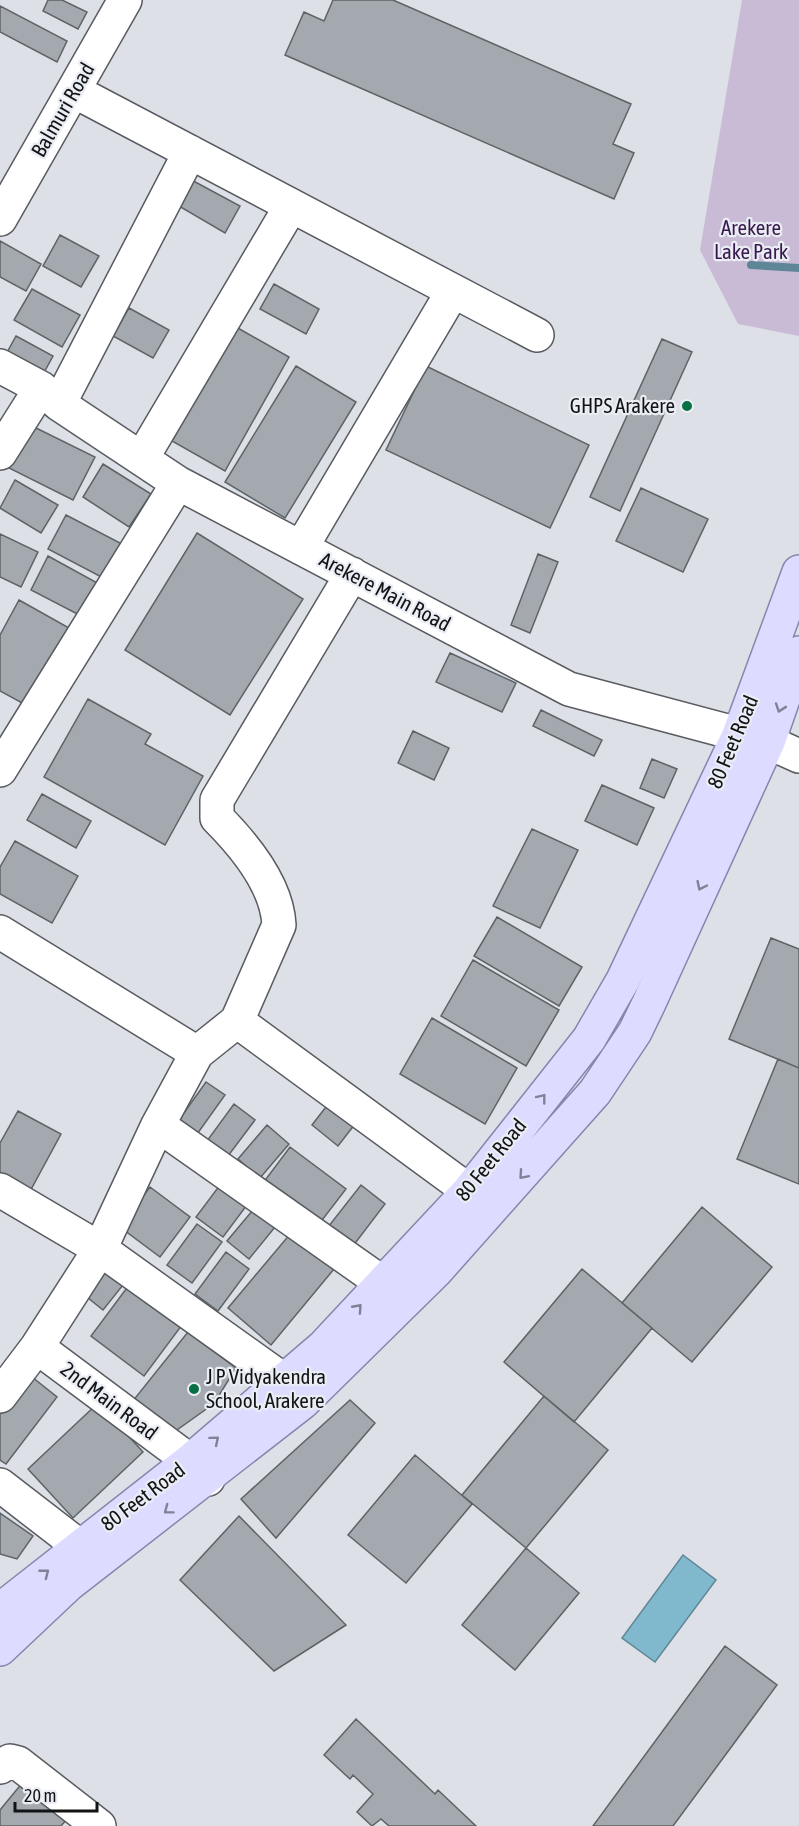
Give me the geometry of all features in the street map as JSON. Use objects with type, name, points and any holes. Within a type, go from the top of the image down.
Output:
[{"type":"main road","name":"80 Feet Road","points":[[0,1649],[69,1584],[199,1470],[323,1347],[381,1282],[480,1201],[596,1092],[649,1003],[753,738],[799,572]]},
{"type":"main road","name":"80 Feet Road","points":[[0,1610],[78,1546],[303,1402],[436,1271],[596,1028],[799,653]]},
{"type":"main road","points":[[596,1028],[625,1046]]},
{"type":"street","name":"Balmuri Road","points":[[0,219],[125,0]]},
{"type":"street","points":[[74,91],[537,335]]},
{"type":"street","points":[[0,453],[50,396],[190,152]]},
{"type":"street","points":[[142,458],[291,206]]},
{"type":"street","points":[[301,548],[453,291]]},
{"type":"street","name":"Arekere Main Road","points":[[0,366],[50,396],[178,483],[569,689],[753,738],[799,756]]},
{"type":"street","points":[[0,770],[178,483]]},
{"type":"street","points":[[0,1396],[37,1347],[100,1249],[158,1125],[197,1053],[237,1021],[279,925],[278,910],[260,872],[238,839],[217,818],[218,800],[352,574]]},
{"type":"street","points":[[0,932],[197,1053]]},
{"type":"street","points":[[237,1021],[480,1201]]},
{"type":"street","points":[[158,1125],[381,1282]]},
{"type":"street","points":[[0,1190],[100,1249],[286,1382]]},
{"type":"street","name":"2nd Main Road","points":[[37,1347],[199,1470]]},
{"type":"street","points":[[0,1485],[78,1546]]},
{"type":"street","points":[[0,1767],[10,1761],[18,1763],[99,1826]]},
{"type":"green space","name":"Arekere Lake Park","points":[[742,0],[799,0],[799,336],[738,324],[700,250]]},
{"type":"water","points":[[683,1555],[716,1580],[655,1662],[622,1638]]},
{"type":"building","points":[[48,0],[62,0],[87,12],[78,29],[43,11]]},
{"type":"building","points":[[333,0],[393,0],[631,104],[613,144],[634,153],[614,199],[285,55],[304,12],[324,21]]},
{"type":"building","points":[[0,6],[67,41],[57,62],[0,32]]},
{"type":"building","points":[[186,177],[240,206],[225,233],[172,202]]},
{"type":"building","points":[[60,235],[99,256],[81,287],[43,266]]},
{"type":"building","points":[[0,241],[41,264],[26,291],[0,277]]},
{"type":"building","points":[[274,284],[319,309],[306,334],[260,309]]},
{"type":"building","points":[[32,289],[80,315],[62,347],[14,320]]},
{"type":"building","points":[[129,308],[169,330],[153,358],[113,336]]},
{"type":"building","points":[[236,327],[289,357],[225,471],[172,441]]},
{"type":"building","points":[[16,336],[53,356],[41,378],[4,358]]},
{"type":"building","points":[[662,339],[692,352],[620,511],[590,497]]},
{"type":"building","points":[[296,366],[356,402],[285,518],[225,482]]},
{"type":"building","points":[[426,366],[589,445],[550,528],[386,450]]},
{"type":"building","points":[[30,425],[95,457],[73,500],[9,468]]},
{"type":"building","points":[[103,464],[151,494],[129,527],[83,497]]},
{"type":"building","points":[[15,480],[58,505],[41,533],[0,508]]},
{"type":"building","points":[[641,488],[708,519],[683,572],[616,541]]},
{"type":"building","points":[[66,515],[124,545],[107,580],[48,549]]},
{"type":"building","points":[[197,533],[303,599],[230,715],[125,650]]},
{"type":"building","points":[[0,534],[38,552],[21,587],[0,577]]},
{"type":"building","points":[[538,554],[558,562],[530,633],[511,625]]},
{"type":"building","points":[[48,556],[101,585],[85,618],[31,590]]},
{"type":"building","points":[[19,600],[78,633],[35,710],[0,691],[0,635]]},
{"type":"building","points":[[450,653],[516,683],[502,712],[436,682]]},
{"type":"building","points":[[88,699],[151,734],[145,744],[203,776],[165,845],[44,777]]},
{"type":"building","points":[[541,710],[602,740],[594,756],[533,726]]},
{"type":"building","points":[[413,731],[449,748],[434,780],[398,763]]},
{"type":"building","points":[[652,759],[677,769],[664,798],[640,788]]},
{"type":"building","points":[[602,785],[654,808],[637,845],[585,821]]},
{"type":"building","points":[[42,794],[91,821],[76,848],[27,820]]},
{"type":"building","points":[[532,829],[578,850],[540,928],[493,906]]},
{"type":"building","points":[[15,841],[78,876],[52,923],[0,894],[0,867]]},
{"type":"building","points":[[497,917],[582,967],[559,1006],[474,956]]},
{"type":"building","points":[[771,938],[799,949],[799,1068],[729,1039]]},
{"type":"building","points":[[473,960],[559,1010],[526,1066],[441,1016]]},
{"type":"building","points":[[432,1018],[517,1068],[485,1124],[400,1074]]},
{"type":"building","points":[[778,1059],[799,1068],[799,1184],[737,1159]]},
{"type":"building","points":[[206,1082],[225,1095],[195,1137],[176,1124]]},
{"type":"building","points":[[329,1103],[355,1124],[338,1146],[312,1125]]},
{"type":"building","points":[[234,1104],[255,1120],[225,1160],[204,1145]]},
{"type":"building","points":[[18,1111],[61,1134],[28,1195],[0,1180],[0,1143]]},
{"type":"building","points":[[267,1125],[289,1144],[260,1178],[238,1159]]},
{"type":"building","points":[[290,1147],[346,1189],[316,1228],[260,1187]]},
{"type":"building","points":[[223,1181],[250,1201],[223,1237],[196,1217]]},
{"type":"building","points":[[361,1185],[385,1204],[353,1246],[328,1227]]},
{"type":"building","points":[[150,1187],[190,1217],[160,1257],[120,1227]]},
{"type":"building","points":[[258,1204],[279,1222],[249,1259],[227,1241]]},
{"type":"building","points":[[702,1207],[772,1267],[692,1362],[622,1303]]},
{"type":"building","points":[[197,1224],[222,1242],[192,1283],[167,1265]]},
{"type":"building","points":[[296,1227],[339,1263],[271,1345],[228,1308]]},
{"type":"building","points":[[226,1252],[249,1269],[218,1311],[195,1294]]},
{"type":"building","points":[[96,1264],[123,1285],[103,1310],[77,1289]]},
{"type":"building","points":[[582,1269],[652,1328],[574,1422],[504,1362]]},
{"type":"building","points":[[132,1281],[185,1321],[144,1376],[91,1336]]},
{"type":"building","points":[[188,1332],[236,1368],[218,1397],[205,1410],[167,1437],[128,1407]]},
{"type":"building","points":[[27,1373],[57,1397],[6,1464],[0,1460],[0,1409]]},
{"type":"building","points":[[544,1396],[608,1450],[526,1548],[462,1495]]},
{"type":"building","points":[[350,1400],[375,1423],[276,1538],[241,1499]]},
{"type":"building","points":[[98,1403],[143,1452],[73,1518],[28,1469]]},
{"type":"building","points":[[415,1455],[472,1504],[406,1583],[348,1535]]},
{"type":"building","points":[[0,1513],[33,1536],[17,1559],[0,1554]]},
{"type":"building","points":[[239,1516],[346,1625],[274,1671],[180,1580]]},
{"type":"building","points":[[526,1548],[579,1593],[515,1670],[462,1625]]},
{"type":"building","points":[[725,1646],[777,1685],[673,1826],[593,1826]]},
{"type":"building","points":[[356,1719],[435,1794],[438,1790],[476,1826],[389,1826],[381,1819],[372,1826],[357,1812],[373,1794],[353,1775],[350,1779],[324,1755]]},
{"type":"building","points":[[23,1782],[68,1818],[61,1826],[0,1826],[0,1810]]},
{"type":"waterway","points":[[751,265],[799,268]]},
{"type":"place","name":"GHPS Arakere","points":[[687,406]]},
{"type":"place","name":"J P Vidyakendra School, Arakere","points":[[194,1389]]}]
